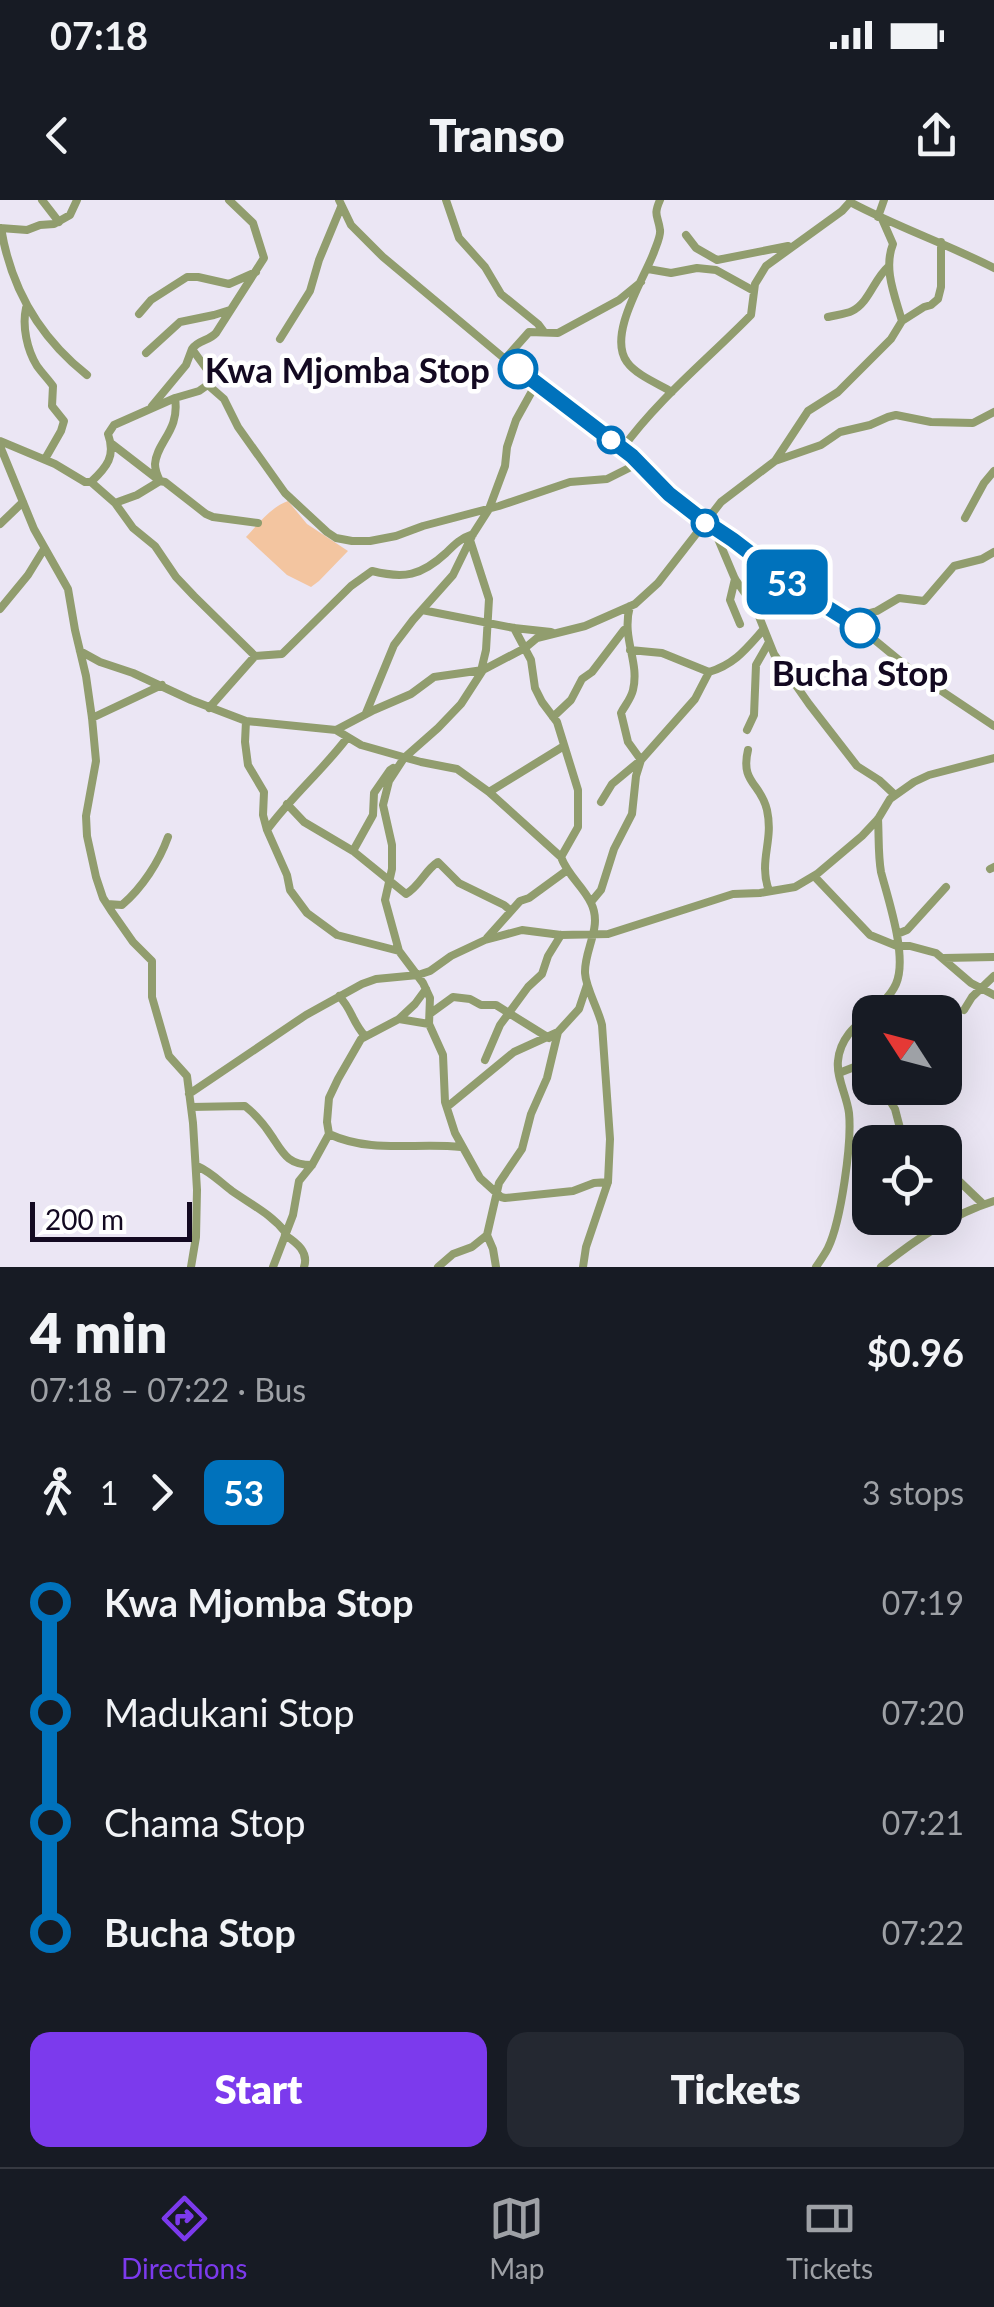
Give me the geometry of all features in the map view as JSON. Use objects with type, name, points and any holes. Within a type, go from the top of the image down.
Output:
[{"type":"street","points":[[42,200],[59,222]]},
{"type":"street","points":[[76,200],[70,215],[59,222],[27,230],[1,228],[26,308],[57,349],[87,376]]},
{"type":"street","points":[[149,410],[186,365],[192,349],[212,338],[264,257],[254,226],[229,200]]},
{"type":"street","points":[[446,200],[459,238],[485,267],[501,294],[544,332]]},
{"type":"street","points":[[660,200],[655,214],[660,232],[624,320],[622,352],[628,364],[672,392]]},
{"type":"street","points":[[884,200],[880,218],[893,244],[888,267],[902,321]]},
{"type":"street","points":[[622,449],[672,392],[751,315],[754,284],[766,266],[842,211],[848,201],[994,268]]},
{"type":"street","points":[[280,339],[310,292],[340,203]]},
{"type":"street","points":[[340,203],[363,238],[505,359],[639,462],[669,494],[994,726]]},
{"type":"street","points":[[686,235],[696,248],[717,260],[793,245]]},
{"type":"street","points":[[775,461],[808,411],[838,392],[891,339],[902,321],[938,299],[940,242]]},
{"type":"street","points":[[828,317],[857,308],[888,267]]},
{"type":"street","points":[[648,269],[672,273],[697,268],[716,270],[754,292]]},
{"type":"street","points":[[139,314],[151,300],[188,277],[229,284],[256,272]]},
{"type":"street","points":[[505,359],[524,334],[558,333],[619,300],[641,282]]},
{"type":"street","points":[[26,308],[23,322],[30,349],[53,386],[52,406],[64,422],[45,459]]},
{"type":"street","points":[[146,353],[180,322],[230,310]]},
{"type":"street","points":[[91,482],[109,461],[109,432],[114,424],[208,385],[210,374],[192,349]]},
{"type":"street","points":[[365,714],[394,645],[452,575],[489,509],[506,466],[507,447],[516,420],[536,384]]},
{"type":"street","points":[[208,385],[224,399],[275,482],[336,538],[362,542],[388,538],[570,482],[607,479],[639,462]]},
{"type":"street","points":[[160,481],[156,460],[173,425],[175,398]]},
{"type":"street","points":[[336,730],[411,694],[434,677],[482,670],[538,638],[584,626],[630,606],[646,596],[709,525],[721,502],[775,461],[888,416],[973,423],[994,412]]},
{"type":"street","points":[[0,443],[45,459],[91,482],[115,502],[133,528],[155,546],[176,577],[255,656]]},
{"type":"street","points":[[0,443],[44,549],[68,589],[92,718],[96,761],[86,816],[96,877],[107,904],[133,942],[152,961],[152,997],[170,1056],[186,1072],[198,1166],[192,1267]]},
{"type":"street","points":[[112,444],[206,514],[258,523]]},
{"type":"street","points":[[965,518],[994,471]]},
{"type":"street","points":[[115,502],[160,481]]},
{"type":"street","points":[[0,524],[23,502]]},
{"type":"street","points":[[709,525],[735,579],[756,608],[768,644],[808,704],[858,766],[895,795]]},
{"type":"street","points":[[209,708],[255,656],[282,654],[372,571],[409,576],[438,560],[459,540],[471,537]]},
{"type":"street","points":[[353,852],[373,816],[374,793],[390,770],[461,704],[482,670],[489,599],[471,537]]},
{"type":"street","points":[[0,608],[44,549]]},
{"type":"street","points":[[854,623],[899,598],[924,601],[954,566],[994,552]]},
{"type":"street","points":[[735,579],[730,600],[740,624]]},
{"type":"street","points":[[591,902],[600,890],[614,849],[632,814],[641,760],[628,742],[622,718],[622,708],[634,688],[626,626],[630,606]]},
{"type":"street","points":[[422,610],[560,633]]},
{"type":"street","points":[[553,717],[572,700],[582,679],[592,672],[626,626]]},
{"type":"street","points":[[514,628],[532,660],[535,688],[553,717],[580,798],[578,827],[561,857]]},
{"type":"street","points":[[630,650],[662,653],[709,672],[735,660],[764,630]]},
{"type":"street","points":[[747,730],[755,706],[756,665],[768,644]]},
{"type":"street","points":[[80,651],[246,722],[336,730],[401,762],[457,769],[489,792],[561,857],[566,871],[591,902],[595,916],[595,934],[586,962],[588,984],[602,1026],[610,1139],[608,1182],[581,1264]]},
{"type":"street","points":[[601,802],[617,779],[641,760],[694,699],[709,672]]},
{"type":"street","points":[[92,718],[162,685]]},
{"type":"street","points":[[246,722],[248,765],[264,792],[267,830],[294,897],[307,913],[337,934],[399,951]]},
{"type":"street","points":[[267,830],[347,738]]},
{"type":"street","points":[[489,792],[564,746]]},
{"type":"street","points":[[748,750],[747,775],[764,800],[770,824],[763,874],[769,892]]},
{"type":"street","points":[[189,1094],[266,1040],[362,984],[418,976],[485,940],[522,930],[562,935],[608,934],[733,894],[796,886],[862,836],[895,795],[928,775],[994,758]]},
{"type":"street","points":[[401,762],[384,799],[392,845],[385,905],[399,951],[430,998],[429,1024],[444,1061],[444,1093],[461,1147],[480,1178],[505,1198],[566,1192],[608,1182]]},
{"type":"street","points":[[286,804],[304,822],[353,852],[406,894],[438,862],[458,883],[510,910]]},
{"type":"street","points":[[821,1264],[834,1230],[848,1151],[848,1109],[837,1067],[839,1053],[850,1032],[896,986],[900,968],[891,901],[881,871],[878,819]]},
{"type":"street","points":[[107,904],[122,906],[130,899],[157,862],[168,837]]},
{"type":"street","points":[[485,940],[520,901],[566,871]]},
{"type":"street","points":[[747,892],[763,874]]},
{"type":"street","points":[[814,876],[870,935],[944,958],[994,957]]},
{"type":"street","points":[[897,934],[904,932],[946,887]]},
{"type":"street","points":[[485,1060],[500,1025],[542,974],[562,935]]},
{"type":"street","points":[[944,958],[971,983],[994,994]]},
{"type":"street","points":[[964,1010],[994,976]]},
{"type":"street","points":[[447,1107],[514,1052],[558,1032],[578,1008],[588,984]]},
{"type":"street","points":[[273,1267],[293,1214],[299,1181],[329,1134],[329,1098],[358,1042],[399,1019],[426,990]]},
{"type":"street","points":[[339,996],[365,1036]]},
{"type":"street","points":[[431,1013],[453,997],[481,1005],[494,1004],[550,1038]]},
{"type":"street","points":[[399,1019],[429,1024]]},
{"type":"street","points":[[438,1267],[487,1234],[499,1184],[525,1143],[558,1032]]},
{"type":"street","points":[[839,1072],[852,1067]]},
{"type":"street","points":[[191,1106],[245,1106],[287,1159],[312,1166]]},
{"type":"street","points":[[329,1134],[378,1147],[461,1147]]},
{"type":"street","points":[[198,1166],[276,1220],[304,1252],[304,1267]]},
{"type":"street","points":[[962,1184],[983,1204]]},
{"type":"street","points":[[881,1267],[916,1240],[968,1209],[994,1200]]},
{"type":"street","points":[[487,1234],[496,1267]]},
{"type":"shaded area","points":[[288,501],[307,524],[348,551],[311,587],[287,575],[246,537],[270,512]]},
{"type":"bus line","name":"53","points":[[518,369],[632,456],[669,494],[700,518],[793,586],[860,628]]},
{"type":"place","name":"Kwa Mjomba Stop","points":[[518,369]]},
{"type":"place","name":"Bucha Stop","points":[[860,628]]}]
